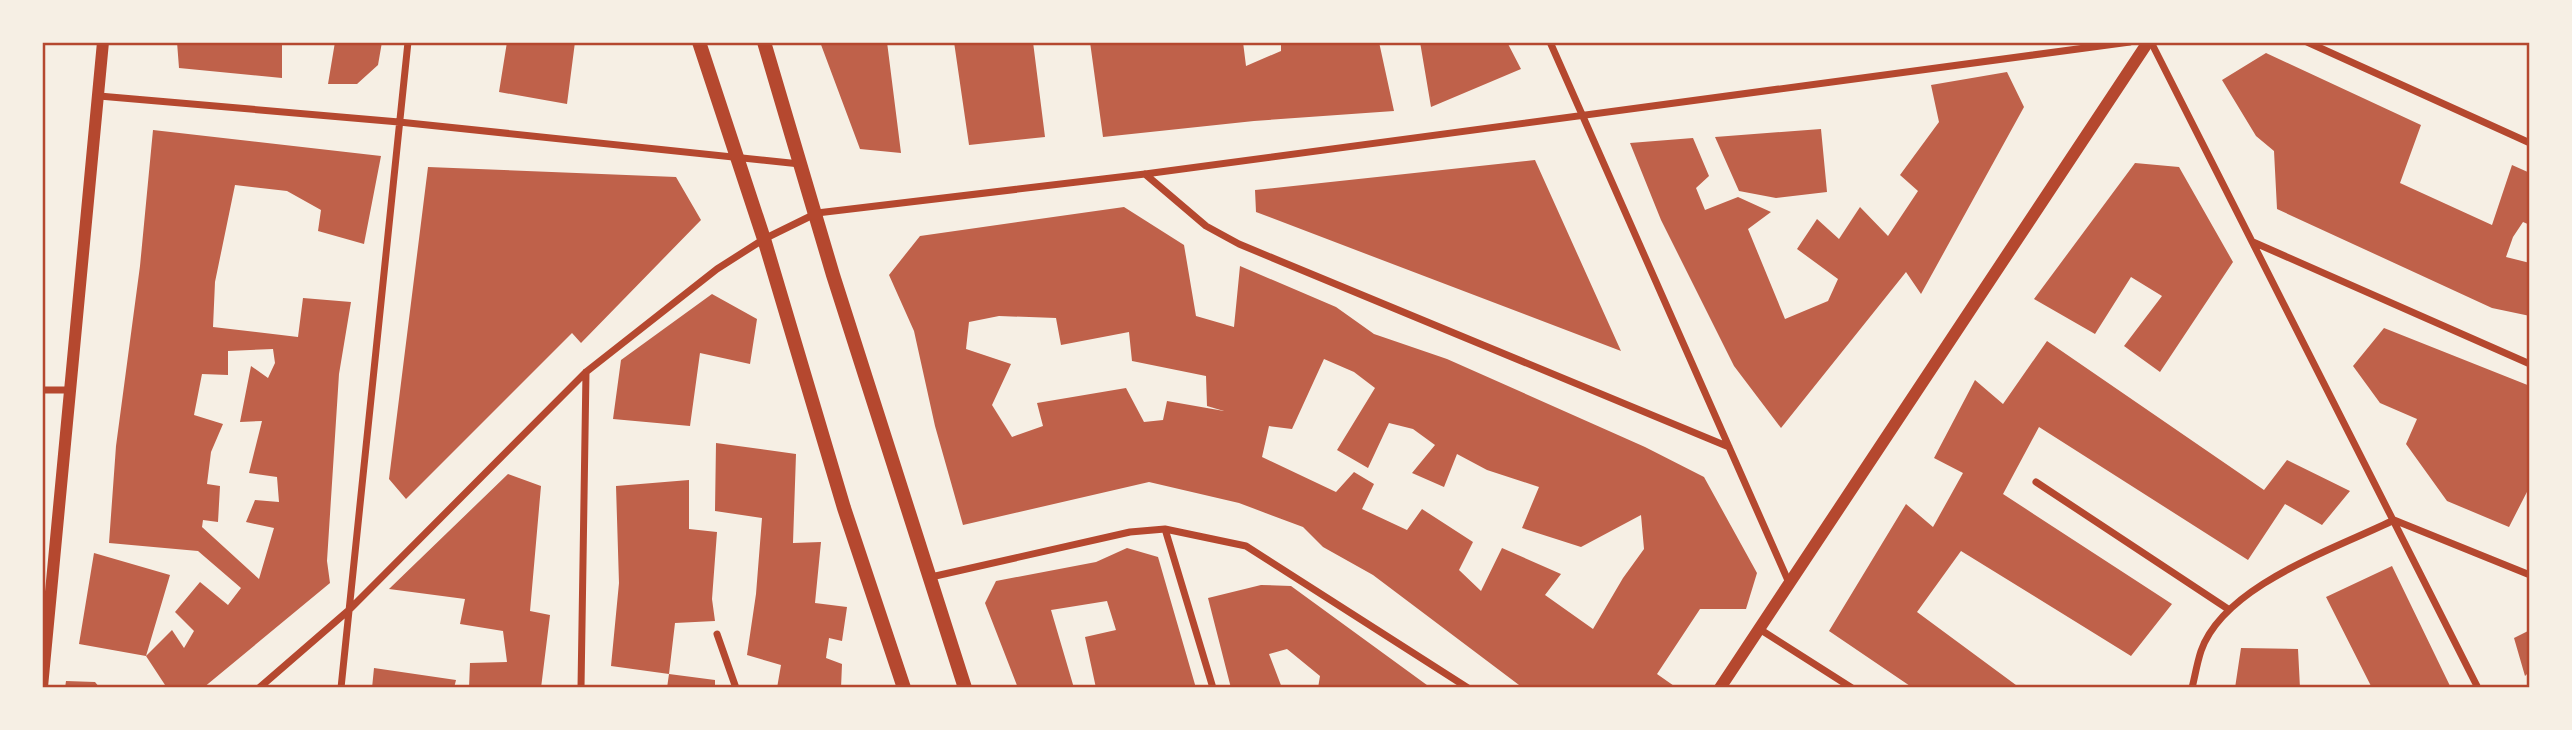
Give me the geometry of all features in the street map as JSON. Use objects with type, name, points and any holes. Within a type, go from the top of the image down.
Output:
[{"type":"main road","points":[[699,42],[764,239],[845,509],[904,688]]},
{"type":"main road","points":[[764,42],[817,213],[833,275],[965,688]]},
{"type":"street","points":[[42,687],[103,42]]},
{"type":"street","points":[[341,688],[408,42]]},
{"type":"street","points":[[1550,42],[1790,586]]},
{"type":"street","points":[[259,688],[349,610],[586,372],[662,309],[764,239],[817,213],[1145,174],[2130,42]]},
{"type":"street","points":[[1720,688],[2150,42],[2479,688]]},
{"type":"street","points":[[2307,42],[2530,143]]},
{"type":"street","points":[[99,96],[399,122],[801,164]]},
{"type":"street","points":[[1145,174],[1206,226],[1239,244],[1729,447]]},
{"type":"street","points":[[2253,242],[2530,364]]},
{"type":"street","points":[[581,688],[586,372]]},
{"type":"street","points":[[42,390],[71,390]]},
{"type":"street","points":[[2036,482],[2228,609]]},
{"type":"street","points":[[2192,688],[2201,649],[2228,609],[2254,587],[2394,520],[2530,575]]},
{"type":"street","points":[[931,577],[1130,532],[1164,529],[1246,546],[1468,688]]},
{"type":"street","points":[[1164,529],[1213,688]]},
{"type":"street","points":[[1761,630],[1852,688]]},
{"type":"street","points":[[717,634],[736,688]]},
{"type":"building","points":[[177,42],[282,42],[282,78],[179,68]]},
{"type":"building","points":[[335,42],[382,42],[378,65],[357,84],[328,84]]},
{"type":"building","points":[[507,42],[575,42],[567,104],[499,92]]},
{"type":"building","points":[[820,42],[887,42],[901,153],[860,149]]},
{"type":"building","points":[[954,42],[1033,42],[1045,137],[969,145]]},
{"type":"building","points":[[1090,42],[1243,42],[1246,66],[1281,51],[1281,42],[1379,42],[1394,111],[1254,121],[1103,137]]},
{"type":"building","points":[[1420,42],[1507,42],[1521,69],[1431,107]]},
{"type":"building","points":[[2266,53],[2421,125],[2400,183],[2492,225],[2512,165],[2530,173],[2530,225],[2523,222],[2513,237],[2506,257],[2530,263],[2530,316],[2492,308],[2277,209],[2274,151],[2256,136],[2222,80]]},
{"type":"building","points":[[2007,72],[2024,107],[1921,294],[1906,272],[1781,428],[1734,366],[1661,220],[1630,143],[1693,138],[1709,176],[1696,188],[1705,210],[1738,197],[1771,212],[1748,229],[1785,319],[1828,301],[1838,279],[1797,249],[1817,219],[1839,239],[1860,207],[1888,236],[1918,191],[1900,175],[1939,122],[1931,85]]},
{"type":"building","points":[[1821,129],[1827,192],[1776,198],[1739,191],[1715,137]]},
{"type":"building","points":[[153,130],[381,156],[364,244],[318,231],[321,210],[287,191],[235,185],[215,282],[213,327],[298,337],[303,298],[351,302],[339,374],[327,561],[330,583],[203,688],[167,688],[146,656],[172,630],[184,648],[194,631],[175,612],[200,582],[228,605],[241,588],[198,551],[109,543],[116,446],[140,266]],"holes":[[[273,349],[275,363],[268,378],[251,366],[240,422],[262,421],[249,473],[277,477],[279,502],[255,500],[246,522],[274,528],[259,579],[202,527],[203,520],[218,522],[220,486],[207,484],[211,452],[223,424],[194,415],[202,374],[228,375],[228,351]]]},
{"type":"building","points":[[1535,160],[1621,351],[1256,212],[1255,190]]},
{"type":"building","points":[[2135,163],[2179,167],[2233,262],[2160,372],[2124,346],[2162,296],[2131,277],[2095,334],[2034,299]]},
{"type":"building","points":[[428,167],[676,177],[701,220],[581,343],[572,333],[406,499],[389,479]]},
{"type":"building","points":[[1124,207],[1184,245],[1196,316],[1234,327],[1240,266],[1336,307],[1374,334],[1447,359],[1645,447],[1704,477],[1757,573],[1746,609],[1700,609],[1657,674],[1677,688],[1523,688],[1373,575],[1323,547],[1303,527],[1239,503],[1149,482],[963,525],[935,426],[914,331],[889,275],[920,236]],"holes":[[[999,316],[1056,318],[1061,345],[1129,332],[1132,361],[1206,376],[1207,406],[1224,411],[1167,401],[1163,420],[1144,422],[1126,388],[1037,403],[1043,426],[1012,437],[992,405],[1011,364],[966,349],[969,322]],[[1324,359],[1354,372],[1375,388],[1337,450],[1368,468],[1389,423],[1413,429],[1435,445],[1412,473],[1444,487],[1457,454],[1487,470],[1539,487],[1522,528],[1581,547],[1641,515],[1644,549],[1623,578],[1593,629],[1545,595],[1561,574],[1502,548],[1481,591],[1459,570],[1473,542],[1422,509],[1407,530],[1362,509],[1374,484],[1354,472],[1336,492],[1262,457],[1269,426],[1292,429]]]},
{"type":"building","points":[[712,294],[757,319],[750,364],[700,353],[690,426],[613,419],[621,360]]},
{"type":"building","points":[[2384,328],[2530,386],[2530,486],[2509,527],[2447,501],[2406,444],[2417,419],[2380,403],[2353,366]]},
{"type":"building","points":[[2047,341],[2264,490],[2287,460],[2350,491],[2322,525],[2285,504],[2248,560],[2039,427],[2003,494],[2172,604],[2131,656],[1961,551],[1917,612],[2020,688],[1913,688],[1829,631],[1906,504],[1933,527],[1963,473],[1934,458],[1975,380],[2003,404]]},
{"type":"building","points":[[716,443],[796,454],[793,543],[821,542],[815,603],[847,607],[842,641],[829,638],[826,658],[842,664],[841,688],[777,688],[781,665],[747,655],[756,594],[762,518],[715,511]]},
{"type":"building","points":[[508,474],[541,486],[530,611],[550,615],[541,688],[469,688],[470,663],[507,662],[503,631],[460,624],[465,599],[389,589]]},
{"type":"building","points":[[689,480],[689,529],[717,532],[712,599],[715,621],[675,623],[669,674],[611,666],[619,583],[616,486]]},
{"type":"building","points":[[1127,548],[1158,557],[1196,688],[1096,688],[1085,637],[1116,630],[1107,601],[1051,610],[1074,688],[1018,688],[985,603],[996,581],[1096,562]]},
{"type":"building","points":[[94,553],[170,575],[146,656],[79,644]]},
{"type":"building","points":[[2392,566],[2451,688],[2372,688],[2326,597]]},
{"type":"building","points":[[1261,585],[1291,586],[1431,688],[1318,688],[1320,676],[1287,649],[1269,654],[1282,688],[1231,688],[1208,598]]},
{"type":"building","points":[[2530,630],[2530,671],[2525,676],[2514,638]]},
{"type":"building","points":[[2241,648],[2298,649],[2300,688],[2235,688]]},
{"type":"building","points":[[374,668],[456,680],[454,688],[372,688]]},
{"type":"building","points":[[669,674],[715,680],[715,688],[667,688]]},
{"type":"building","points":[[66,681],[95,682],[100,688],[65,688]]}]
